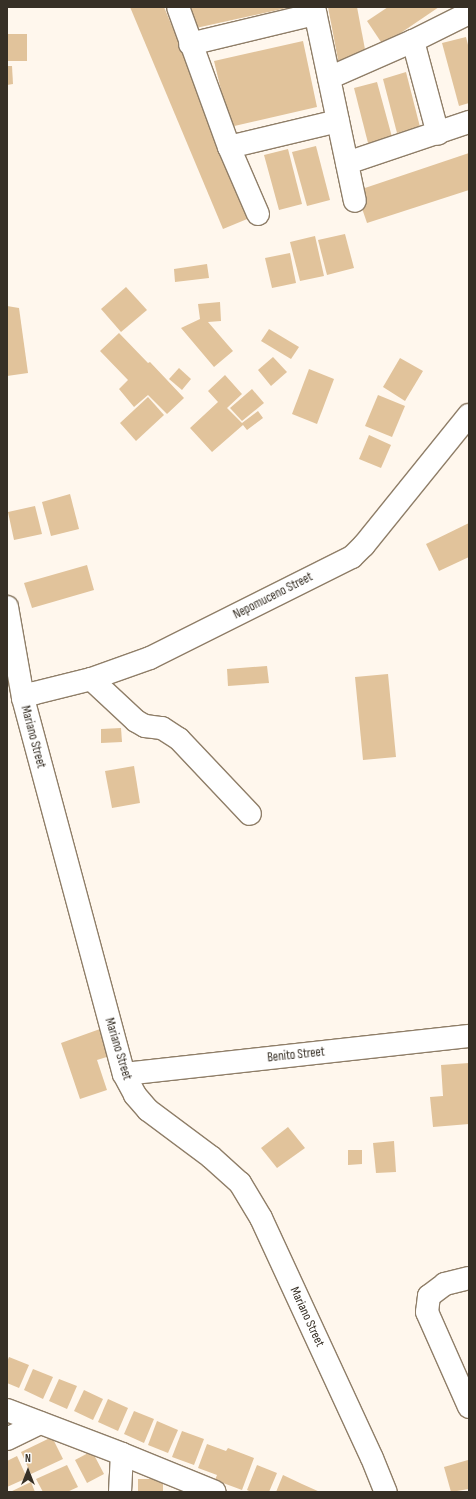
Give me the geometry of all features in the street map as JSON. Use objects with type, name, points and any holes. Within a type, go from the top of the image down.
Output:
[{"type":"street","points":[[178,7],[190,44],[229,147],[258,214]]},
{"type":"street","points":[[190,44],[315,10],[355,201]]},
{"type":"street","points":[[329,78],[413,41],[469,13]]},
{"type":"street","points":[[413,41],[438,134]]},
{"type":"street","points":[[229,147],[338,121]]},
{"type":"street","points":[[347,163],[438,134],[469,122]]},
{"type":"street","name":"Nepomuceno Street","points":[[23,698],[35,693],[91,679],[150,658],[352,557],[364,545],[469,415]]},
{"type":"street","name":"Mariano Street","points":[[7,607],[23,698],[124,1074],[135,1095],[148,1110],[211,1157],[240,1183],[261,1218],[372,1458],[386,1492]]},
{"type":"street","points":[[91,679],[136,721],[145,726],[162,728],[179,740],[250,814]]},
{"type":"street","name":"Benito Street","points":[[124,1074],[469,1036]]},
{"type":"street","points":[[469,1278],[445,1284],[429,1296],[426,1312],[469,1407]]},
{"type":"street","points":[[7,1410],[122,1454],[207,1490]]},
{"type":"street","points":[[7,1439],[40,1423]]},
{"type":"street","points":[[115,1490],[122,1454]]},
{"type":"building","points":[[130,7],[164,7],[252,217],[223,229]]},
{"type":"building","points":[[191,7],[287,7],[287,8],[196,28]]},
{"type":"building","points":[[328,7],[357,7],[367,60],[339,65]]},
{"type":"building","points":[[388,7],[439,7],[383,45],[367,21]]},
{"type":"building","points":[[7,34],[27,34],[27,61],[7,61]]},
{"type":"building","points":[[466,37],[469,49],[469,103],[459,106],[442,43]]},
{"type":"building","points":[[303,41],[317,107],[230,127],[214,61]]},
{"type":"building","points":[[7,66],[12,66],[13,84],[7,85]]},
{"type":"building","points":[[406,72],[420,127],[397,133],[383,79]]},
{"type":"building","points":[[377,82],[392,137],[368,143],[354,88]]},
{"type":"building","points":[[316,146],[330,200],[307,206],[292,152]]},
{"type":"building","points":[[288,149],[302,204],[279,210],[264,155]]},
{"type":"building","points":[[469,153],[469,190],[367,223],[356,191]]},
{"type":"building","points":[[345,234],[354,268],[327,275],[318,240]]},
{"type":"building","points":[[315,236],[324,276],[300,281],[290,242]]},
{"type":"building","points":[[290,253],[296,283],[272,288],[265,258]]},
{"type":"building","points":[[207,264],[209,278],[175,282],[174,269]]},
{"type":"building","points":[[126,287],[147,310],[121,332],[101,309]]},
{"type":"building","points":[[220,302],[221,321],[208,322],[233,351],[214,367],[181,328],[200,319],[198,304]]},
{"type":"building","points":[[7,306],[19,308],[28,373],[7,376]]},
{"type":"building","points":[[269,329],[299,347],[291,359],[261,341]]},
{"type":"building","points":[[119,333],[148,363],[150,362],[184,398],[167,414],[148,395],[134,407],[119,389],[128,380],[100,351]]},
{"type":"building","points":[[273,357],[287,372],[271,386],[258,370]]},
{"type":"building","points":[[400,358],[423,371],[405,401],[383,387]]},
{"type":"building","points":[[179,368],[191,379],[182,390],[169,379]]},
{"type":"building","points":[[309,369],[334,379],[317,424],[292,414]]},
{"type":"building","points":[[225,375],[242,394],[227,408],[242,423],[258,411],[263,418],[247,430],[243,425],[212,452],[190,428],[218,402],[208,391]]},
{"type":"building","points":[[252,389],[264,403],[242,421],[230,408]]},
{"type":"building","points":[[378,395],[405,406],[392,437],[365,426]]},
{"type":"building","points":[[148,397],[164,415],[136,441],[120,423]]},
{"type":"building","points":[[369,435],[391,445],[381,468],[359,459]]},
{"type":"building","points":[[70,494],[79,529],[51,536],[42,502]]},
{"type":"building","points":[[35,506],[42,534],[14,540],[8,512]]},
{"type":"building","points":[[469,523],[469,557],[439,571],[426,544]]},
{"type":"building","points":[[87,565],[94,590],[32,608],[24,583]]},
{"type":"building","points":[[267,666],[269,683],[228,686],[227,669]]},
{"type":"building","points":[[388,674],[396,757],[363,760],[355,677]]},
{"type":"building","points":[[121,728],[122,742],[101,743],[101,729]]},
{"type":"building","points":[[134,766],[140,803],[112,808],[105,771]]},
{"type":"building","points":[[100,1029],[110,1056],[97,1060],[107,1090],[80,1099],[61,1043]]},
{"type":"building","points":[[469,1063],[469,1124],[433,1127],[430,1097],[443,1096],[441,1065]]},
{"type":"building","points":[[288,1127],[305,1148],[277,1168],[261,1148]]},
{"type":"building","points":[[394,1141],[396,1172],[376,1173],[373,1143]]},
{"type":"building","points":[[348,1150],[362,1150],[362,1164],[348,1165]]},
{"type":"building","points":[[9,1357],[29,1365],[19,1388],[7,1383],[7,1362]]},
{"type":"building","points":[[33,1369],[53,1377],[43,1399],[24,1390]]},
{"type":"building","points":[[59,1379],[77,1386],[67,1409],[49,1401]]},
{"type":"building","points":[[84,1390],[103,1399],[93,1420],[74,1411]]},
{"type":"building","points":[[108,1399],[128,1408],[118,1431],[98,1422]]},
{"type":"building","points":[[134,1411],[154,1419],[144,1443],[124,1434]]},
{"type":"building","points":[[157,1421],[178,1430],[168,1453],[148,1445]]},
{"type":"building","points":[[182,1431],[204,1439],[194,1465],[172,1457]]},
{"type":"building","points":[[52,1437],[63,1459],[31,1474],[21,1452]]},
{"type":"building","points":[[207,1444],[226,1451],[228,1448],[254,1458],[242,1490],[215,1480],[217,1475],[198,1468]]},
{"type":"building","points":[[92,1451],[104,1474],[87,1483],[75,1460]]},
{"type":"building","points":[[17,1456],[27,1478],[7,1487],[7,1461]]},
{"type":"building","points":[[468,1460],[469,1489],[451,1492],[444,1467]]},
{"type":"building","points":[[67,1465],[78,1487],[67,1492],[43,1492],[36,1479]]},
{"type":"building","points":[[257,1465],[277,1473],[269,1492],[251,1492],[247,1490]]},
{"type":"building","points":[[283,1475],[302,1484],[320,1492],[276,1492]]},
{"type":"building","points":[[138,1479],[163,1479],[163,1492],[138,1492]]},
{"type":"building","points":[[31,1482],[35,1492],[10,1492]]}]
